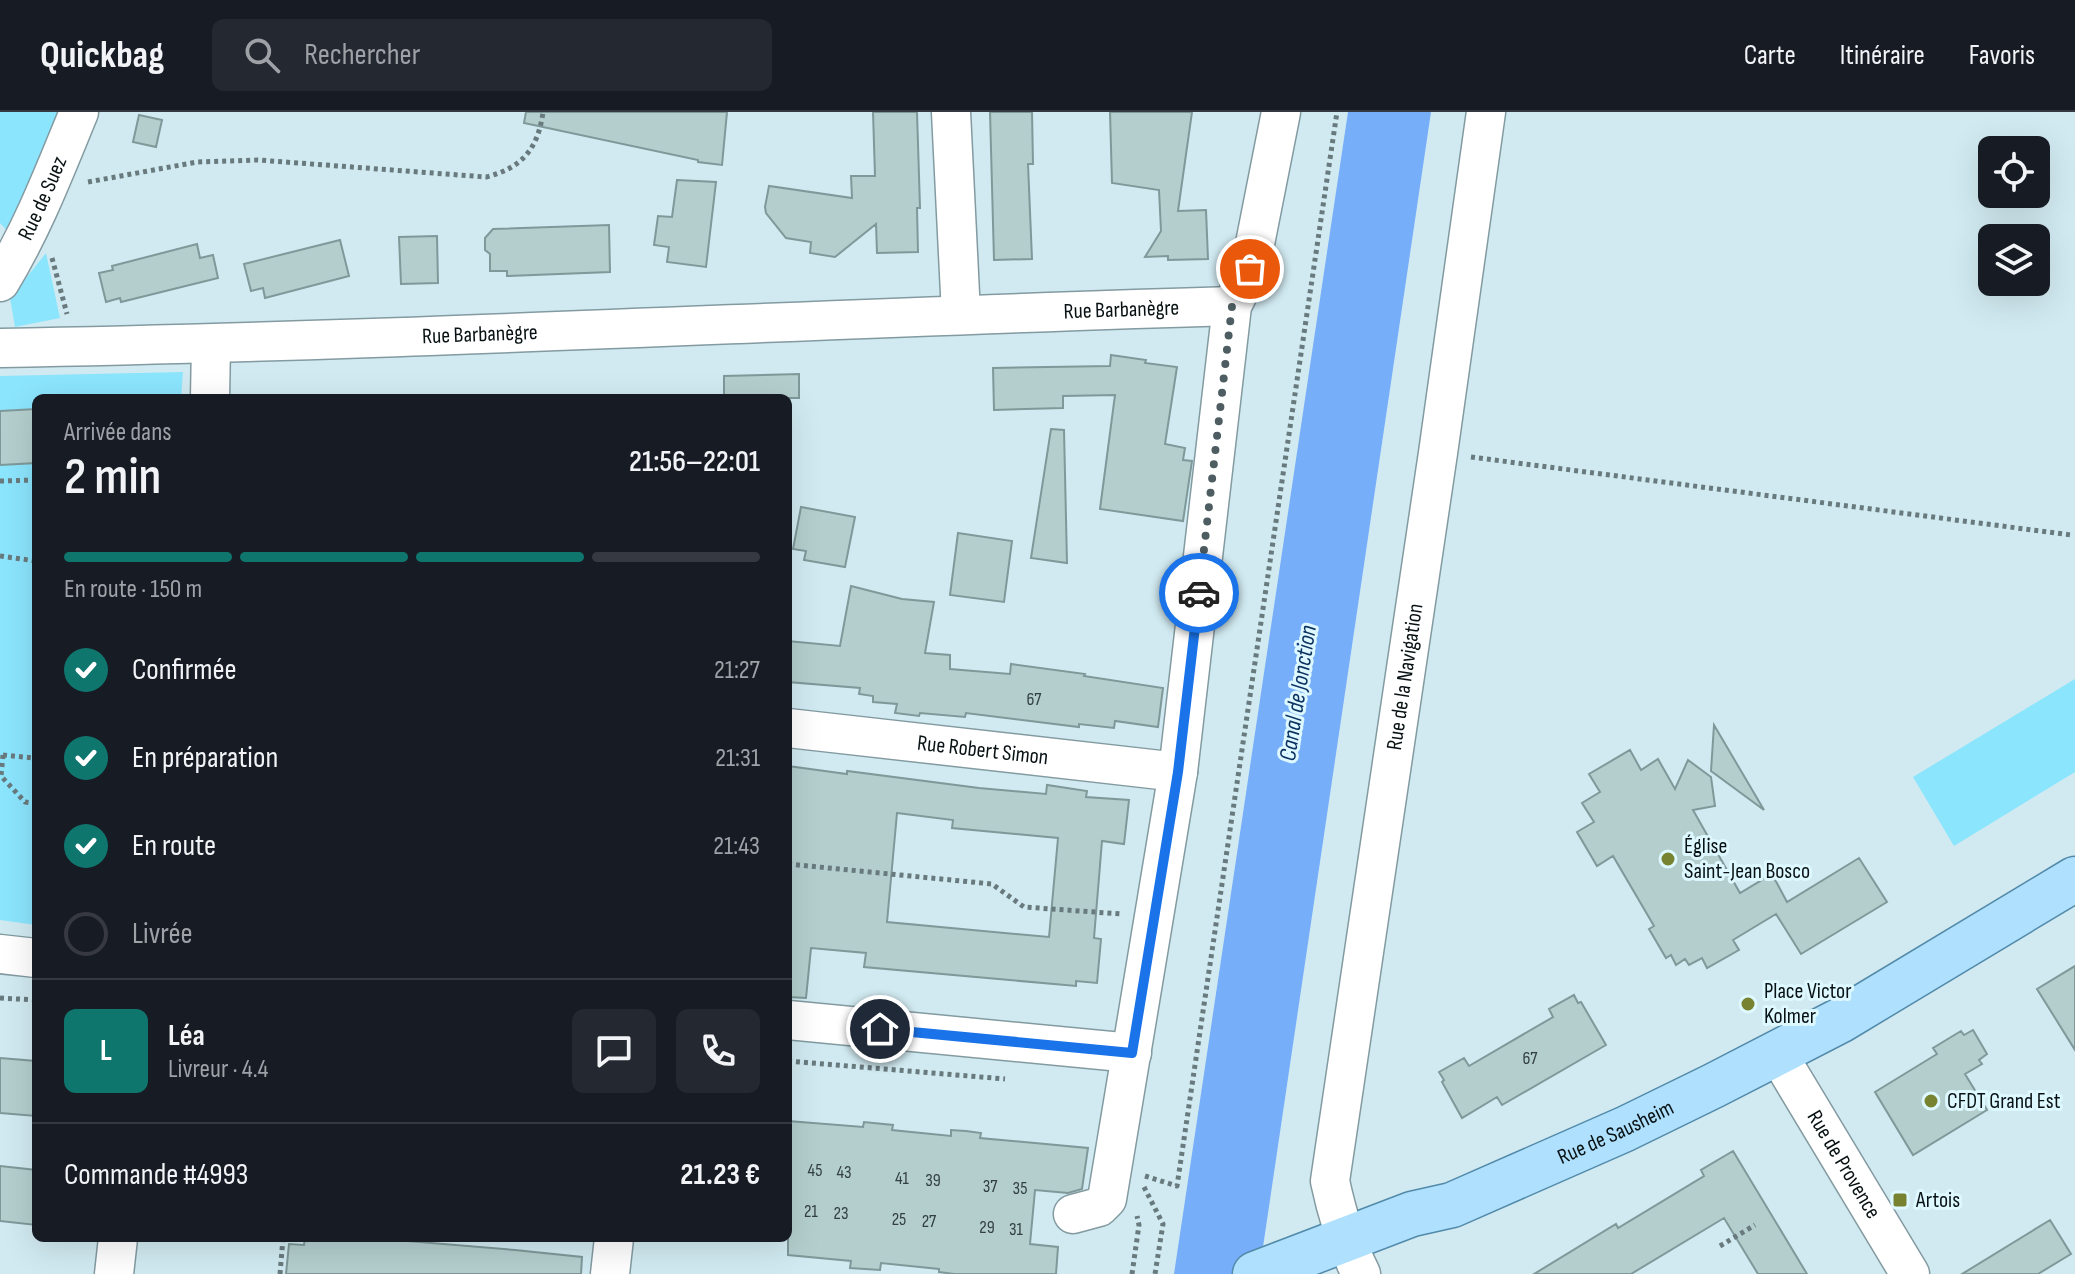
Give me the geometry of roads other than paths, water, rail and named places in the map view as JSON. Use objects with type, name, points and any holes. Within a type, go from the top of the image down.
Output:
[{"type":"main road","name":"Rue de Sausheim","points":[[1348,1263],[1412,1214],[1452,1205],[1625,1129],[1841,1020],[2075,879]]},
{"type":"main road","points":[[1266,1270],[1348,1263]]},
{"type":"street","name":"Rue de Suez","points":[[6,256],[41,203],[79,112]]},
{"type":"street","points":[[951,112],[961,314]]},
{"type":"street","points":[[1073,1214],[1099,1207],[1107,1199],[1178,772],[1232,306],[1250,269],[1281,112]]},
{"type":"street","name":"Rue de la Navigation","points":[[1348,1263],[1330,1181],[1486,112]]},
{"type":"street","name":"Rue Barbanègre","points":[[0,348],[211,344],[1232,306]]},
{"type":"street","points":[[210,394],[211,344]]},
{"type":"street","name":"Rue Robert Simon","points":[[792,728],[1178,772]]},
{"type":"street","points":[[0,954],[32,958]]},
{"type":"street","points":[[792,1020],[1132,1053]]},
{"type":"street","name":"Rue de Provence","points":[[1777,1053],[1910,1274]]},
{"type":"street","points":[[114,1274],[118,1242]]},
{"type":"street","points":[[610,1274],[614,1242]]},
{"type":"water","name":"Canal de Jonction","points":[[1348,112],[1431,112],[1259,1274],[1174,1274]]},
{"type":"place","name":"Église Saint-Jean Bosco","points":[[1668,859]]},
{"type":"place","name":"Place Victor Kolmer","points":[[1748,1004]]},
{"type":"place","name":"CFDT Grand Est","points":[[1931,1101]]},
{"type":"place","name":"Artois","points":[[1900,1200]]}]
